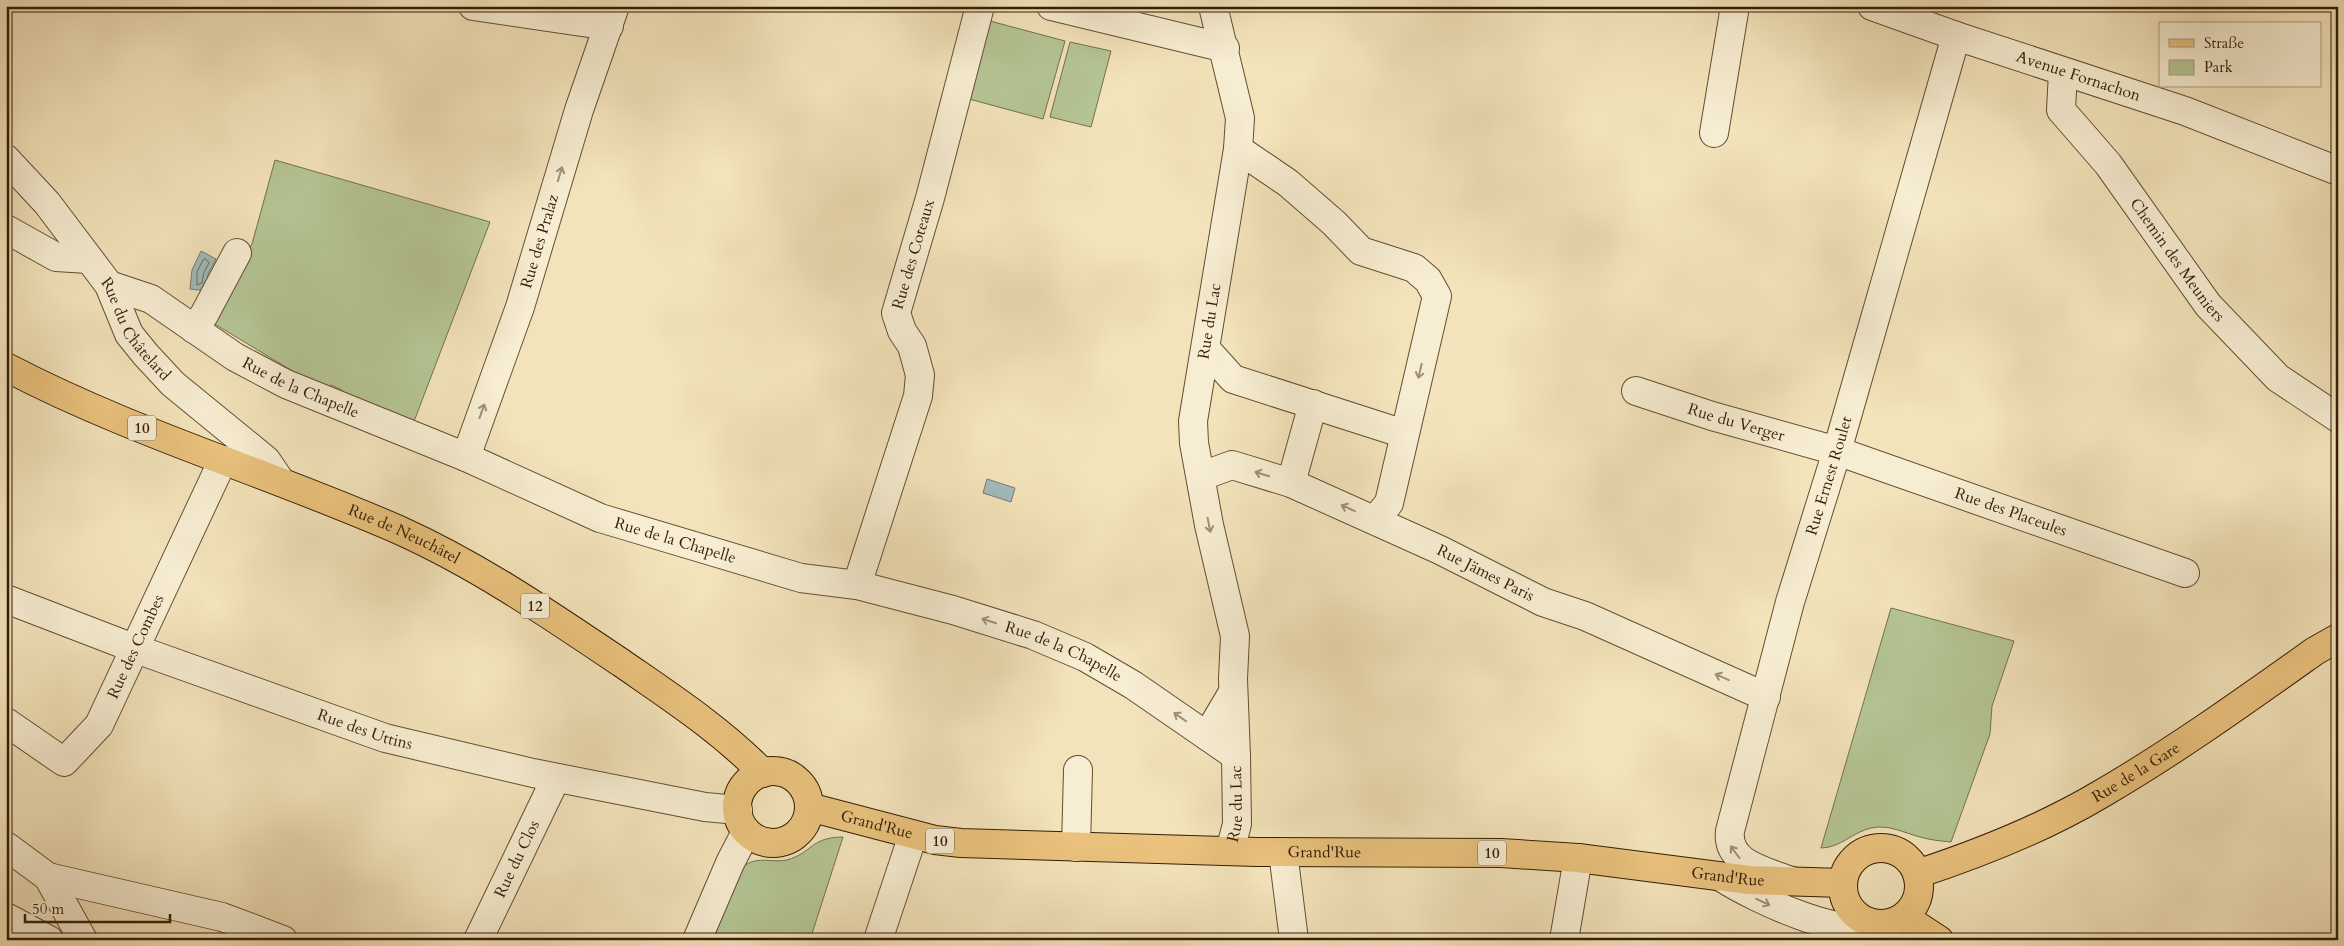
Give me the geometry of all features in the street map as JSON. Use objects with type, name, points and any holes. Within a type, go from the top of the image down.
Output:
[{"type":"main road","name":"Rue de Neuchâtel","points":[[6,367],[99,412],[281,482],[400,531],[483,573],[709,723],[763,773]]},
{"type":"main road","name":"Rue de la Gare","points":[[1917,874],[1947,864],[2041,826],[2101,794],[2176,746],[2315,651],[2338,638]]},
{"type":"main road","points":[[774,772],[795,778],[807,796],[809,807],[808,818],[794,837],[783,842],[772,843],[761,841],[742,821],[739,798],[744,787],[752,778],[763,773],[774,772]]},
{"type":"main road","name":"Grand'Rue","points":[[809,807],[913,835],[961,843],[1283,852],[1502,853],[1578,858],[1721,877],[1843,883]]},
{"type":"main road","points":[[1877,848],[1890,849],[1902,854],[1911,863],[1917,874],[1920,886],[1918,898],[1912,909],[1898,920],[1880,924],[1868,922],[1857,916],[1849,907],[1844,895],[1843,883],[1847,870],[1854,860],[1864,852],[1877,848]]},
{"type":"main road","points":[[1898,920],[1939,940]]},
{"type":"street","name":"Rue des Pralaz","points":[[466,457],[520,307],[579,110],[612,16],[473,6]]},
{"type":"street","name":"Rue des Coteaux","points":[[857,585],[918,396],[920,376],[912,346],[902,331],[896,313],[930,198],[980,6]]},
{"type":"street","points":[[1051,6],[1225,48]]},
{"type":"street","name":"Rue du Lac","points":[[1213,6],[1225,48],[1240,118],[1238,149],[1193,421],[1194,443],[1202,476],[1208,525],[1235,636],[1233,692],[1237,824],[1230,851]]},
{"type":"street","points":[[1714,133],[1735,6]]},
{"type":"street","name":"Avenue Fornachon","points":[[1872,6],[2063,72],[2185,111],[2338,170]]},
{"type":"street","name":"Rue Ernest Roulet","points":[[1793,882],[1739,858],[1729,840],[1790,602],[1837,451],[1956,36]]},
{"type":"street","name":"Chemin des Meuniers","points":[[2063,72],[2061,110],[2108,164],[2208,305],[2278,378],[2338,418]]},
{"type":"street","points":[[1238,149],[1288,183],[1334,222],[1362,251],[1414,268],[1428,280],[1437,296],[1389,503],[1375,520]]},
{"type":"street","name":"Rue du Châtelard","points":[[6,159],[47,203],[108,285],[129,334],[146,355],[173,384],[266,460],[281,482]]},
{"type":"street","points":[[6,229],[56,257],[88,259]]},
{"type":"street","points":[[194,328],[204,315],[236,253]]},
{"type":"street","name":"Rue de la Chapelle","points":[[108,285],[151,300],[235,357],[286,384],[466,457],[600,518],[801,578],[857,585],[962,612],[1033,635],[1085,657],[1134,685],[1236,756]]},
{"type":"street","points":[[1206,349],[1234,379],[1395,431]]},
{"type":"street","name":"Rue du Verger","points":[[1636,390],[1712,416],[1837,451]]},
{"type":"street","points":[[1291,483],[1313,404]]},
{"type":"street","name":"Rue des Placeules","points":[[1837,451],[2185,573]]},
{"type":"street","name":"Rue des Combes","points":[[6,722],[64,762],[99,725],[223,460]]},
{"type":"street","name":"Rue Jämes Paris","points":[[1202,476],[1232,465],[1291,483],[1449,554],[1543,602],[1585,616],[1766,698]]},
{"type":"street","name":"Rue des Uttins","points":[[6,599],[136,649],[385,738],[556,778],[705,807],[742,821]]},
{"type":"street","points":[[1207,736],[1233,692]]},
{"type":"street","points":[[1076,847],[1078,770]]},
{"type":"street","name":"Rue du Clos","points":[[478,940],[556,778]]},
{"type":"street","points":[[697,940],[730,862],[742,821]]},
{"type":"street","points":[[878,940],[913,835]]},
{"type":"street","points":[[6,846],[48,877],[222,917],[283,940]]},
{"type":"street","points":[[1283,852],[1294,940]]},
{"type":"street","points":[[1564,940],[1578,858]]},
{"type":"street","points":[[48,877],[83,940]]},
{"type":"street","points":[[1721,877],[1750,896],[1827,925],[1852,931],[1869,931],[1885,928],[1898,920]]},
{"type":"street","points":[[6,917],[49,940]]},
{"type":"green space","points":[[990,21],[1065,41],[1043,119],[969,99]]},
{"type":"green space","points":[[1070,42],[1111,51],[1091,127],[1050,117]]},
{"type":"green space","points":[[275,160],[490,222],[413,424],[343,394],[342,390],[331,385],[319,387],[208,320],[252,244]]},
{"type":"green space","points":[[1891,608],[2014,641],[1992,706],[1990,734],[1951,842],[1928,839],[1890,828],[1878,827],[1864,830],[1840,843],[1821,848]]},
{"type":"green space","points":[[843,837],[810,940],[706,940],[745,865],[760,860],[787,860],[818,842]]},
{"type":"water","points":[[201,251],[216,259],[208,274],[206,291],[190,289],[192,270]]},
{"type":"water","points":[[987,479],[1015,488],[1011,502],[983,493]]}]
